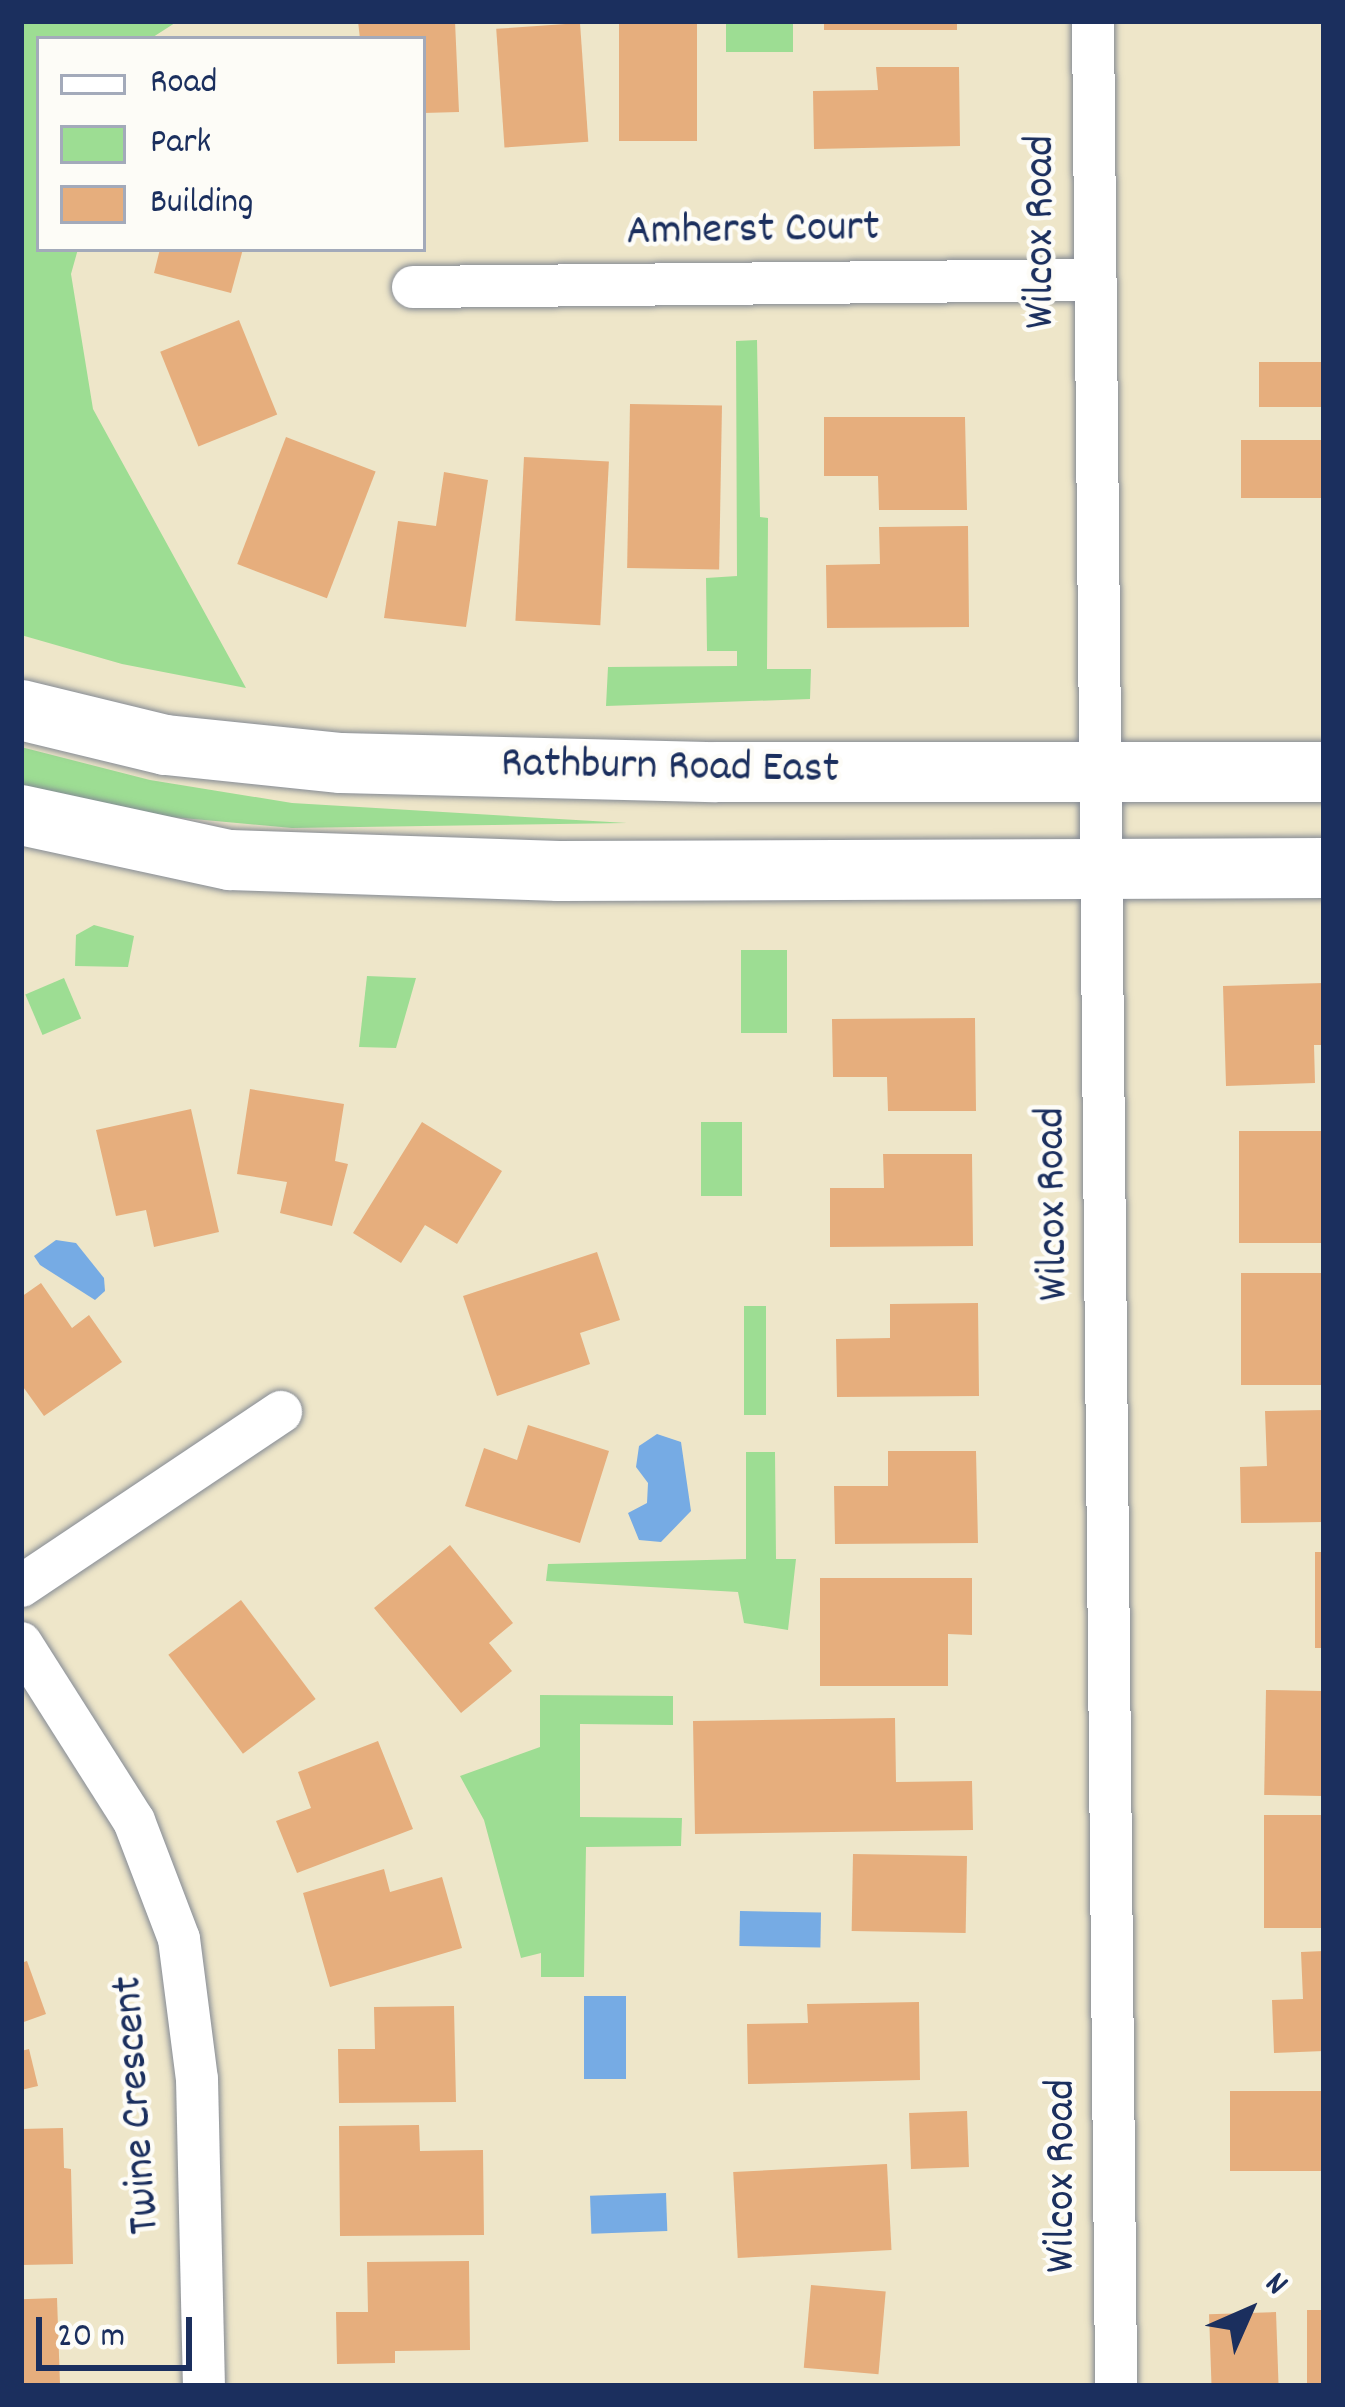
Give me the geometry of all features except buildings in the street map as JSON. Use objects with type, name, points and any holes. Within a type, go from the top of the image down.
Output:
[{"type":"street","name":"Wilcox Road","points":[[1093,21],[1096,770],[1116,2386]]},
{"type":"street","name":"Amherst Court","points":[[413,287],[1095,280]]},
{"type":"street","name":"Rathburn Road East","points":[[21,710],[166,745],[341,764],[716,772],[1324,772]]},
{"type":"street","points":[[21,815],[230,860],[559,871],[1324,868]]},
{"type":"street","points":[[21,1586],[280,1412]]},
{"type":"street","name":"Twine Crescent","points":[[21,1643],[134,1821],[178,1939],[197,2079],[204,2386]]},
{"type":"green space","points":[[21,21],[178,21],[155,36],[36,36],[36,252],[77,252],[71,274],[93,409],[246,688],[122,664],[21,635]]},
{"type":"green space","points":[[726,21],[793,21],[793,52],[726,52]]},
{"type":"green space","points":[[757,340],[760,517],[768,518],[767,669],[811,669],[810,699],[606,706],[608,667],[737,666],[737,651],[707,651],[706,578],[737,576],[736,341]]},
{"type":"green space","points":[[21,747],[150,780],[292,803],[627,823],[292,828],[150,815],[21,786]]},
{"type":"green space","points":[[94,925],[134,936],[128,967],[75,966],[76,935]]},
{"type":"green space","points":[[741,950],[787,950],[787,1033],[741,1033]]},
{"type":"green space","points":[[367,976],[416,978],[396,1048],[359,1047]]},
{"type":"green space","points":[[64,978],[81,1019],[43,1035],[25,994]]},
{"type":"green space","points":[[701,1122],[742,1122],[742,1196],[701,1196]]},
{"type":"green space","points":[[744,1306],[766,1306],[766,1415],[744,1415]]},
{"type":"green space","points":[[746,1452],[775,1452],[776,1559],[796,1559],[788,1630],[744,1623],[738,1592],[546,1581],[548,1564],[746,1559]]},
{"type":"green space","points":[[540,1695],[673,1696],[673,1725],[580,1724],[580,1817],[682,1818],[681,1846],[586,1847],[584,1977],[541,1977],[541,1953],[521,1958],[484,1820],[460,1776],[540,1747]]},
{"type":"water","points":[[56,1240],[76,1243],[104,1278],[105,1291],[95,1300],[40,1265],[34,1256]]},
{"type":"water","points":[[657,1434],[681,1442],[691,1511],[661,1542],[639,1540],[628,1513],[647,1503],[648,1483],[636,1467],[639,1446]]},
{"type":"water","points":[[740,1911],[821,1912],[820,1947],[739,1946]]},
{"type":"water","points":[[584,1996],[626,1996],[626,2079],[584,2079]]},
{"type":"water","points":[[666,2193],[667,2231],[591,2234],[590,2196]]}]
